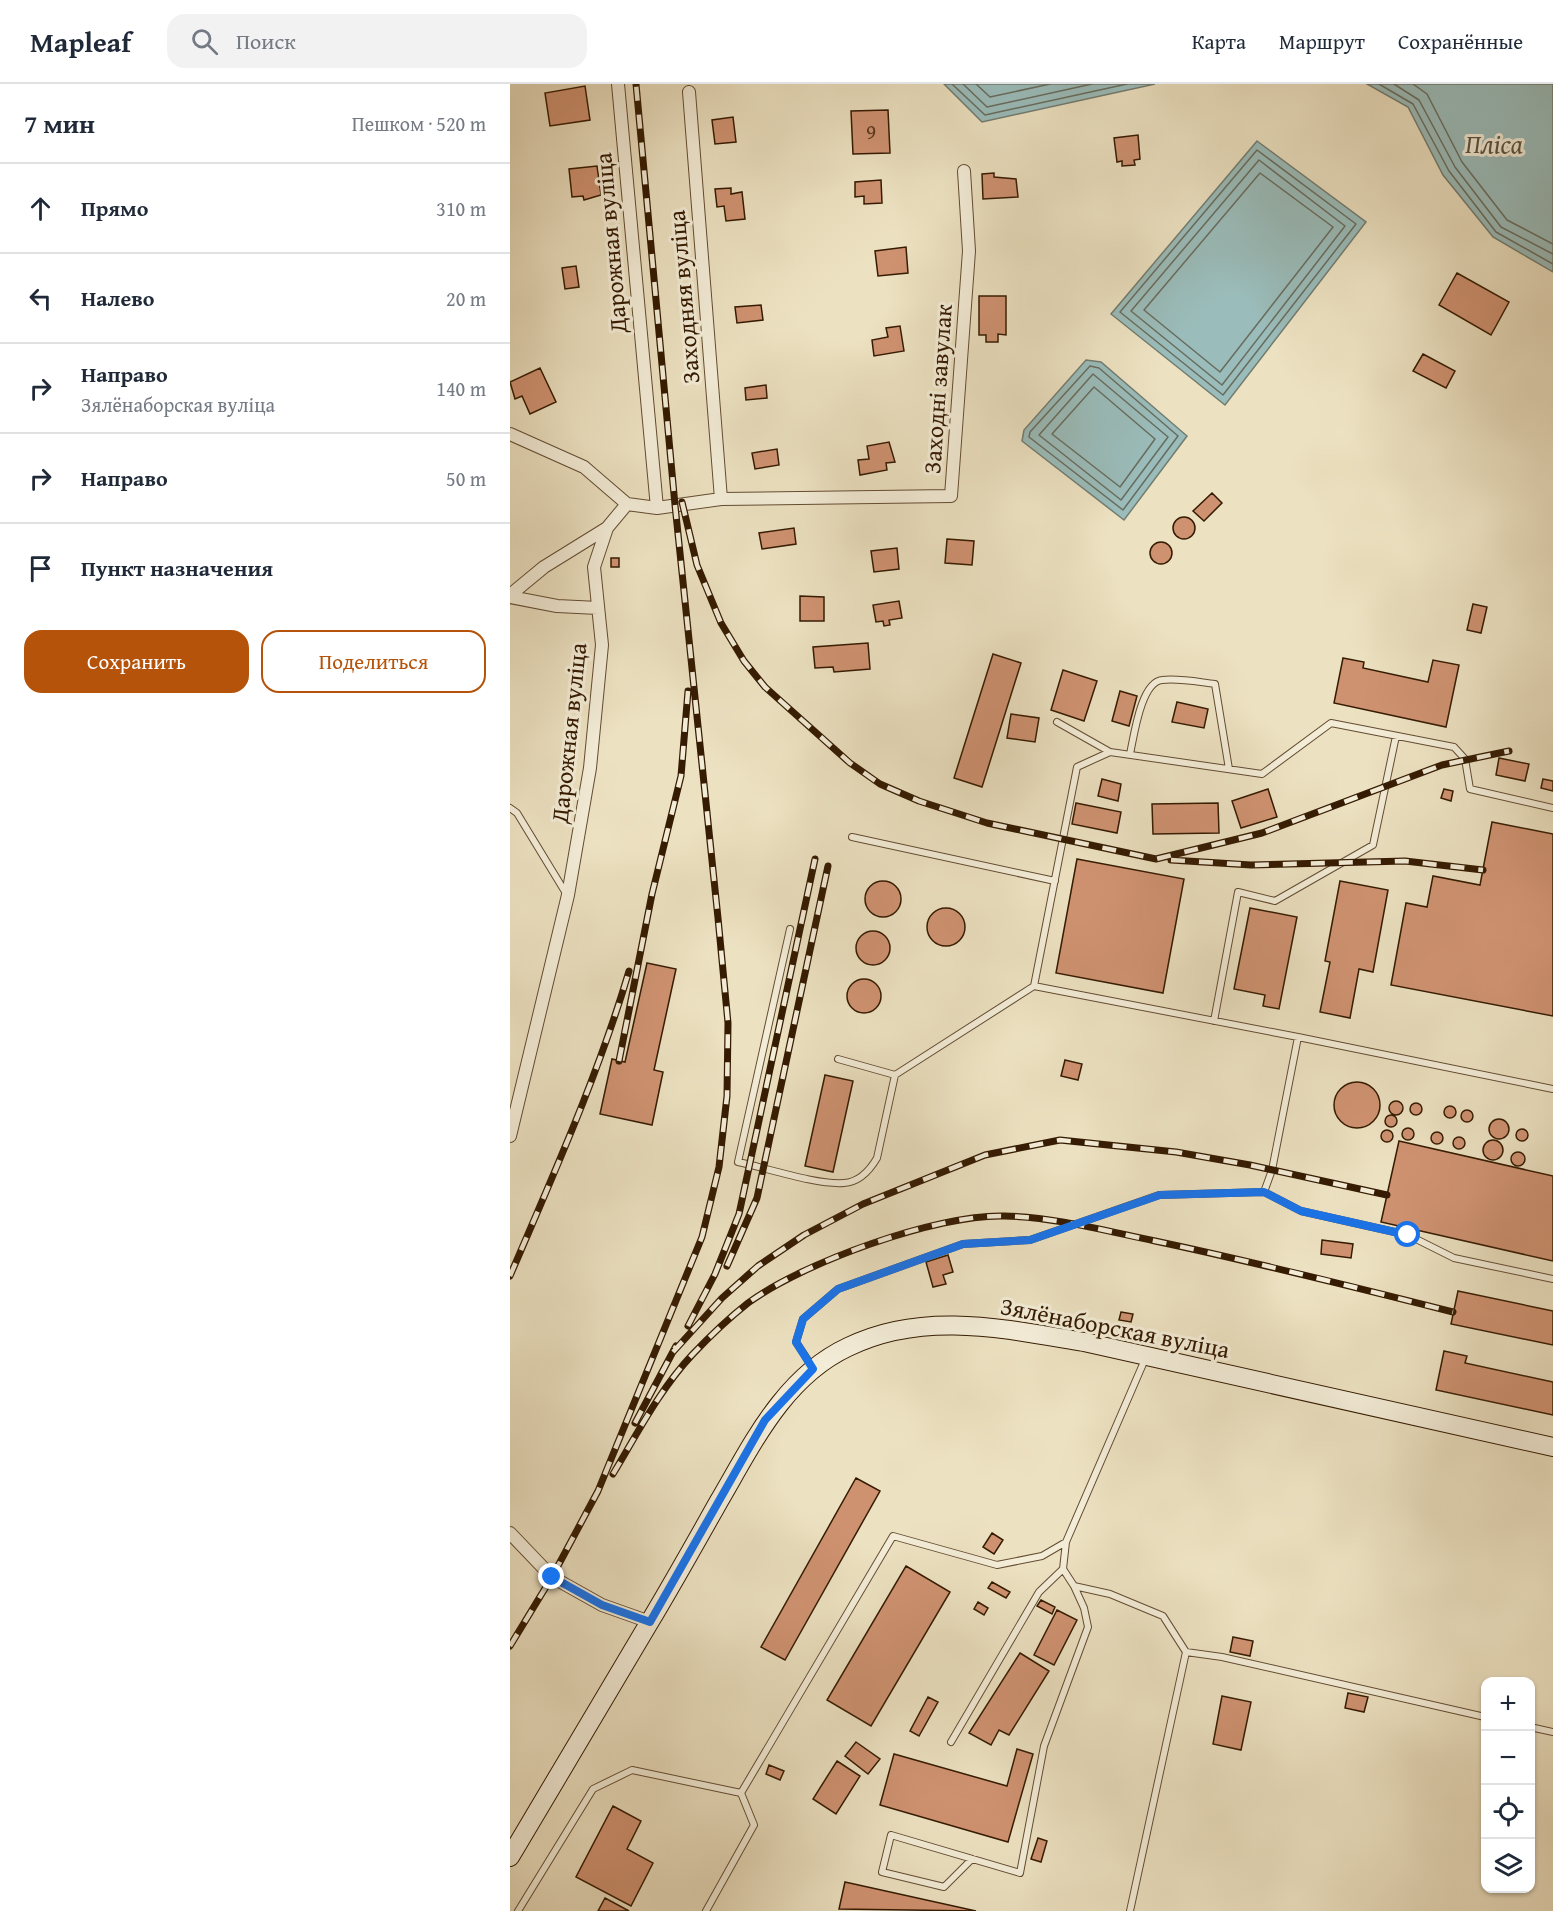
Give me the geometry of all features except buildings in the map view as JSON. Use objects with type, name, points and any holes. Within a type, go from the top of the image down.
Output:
[{"type":"main road","name":"Зялёнаборская вуліца","points":[[510,1857],[650,1622],[765,1420],[813,1369],[848,1347],[906,1328],[936,1325],[966,1325],[1025,1332],[1553,1446]]},
{"type":"street","name":"Дарожная вуліца","points":[[618,84],[657,508]]},
{"type":"street","name":"Заходняя вуліца","points":[[688,92],[721,499]]},
{"type":"street","name":"Заходні завулак","points":[[657,508],[721,499],[951,496],[969,251],[964,171]]},
{"type":"street","points":[[510,434],[585,467],[627,504],[657,508]]},
{"type":"street","name":"Дарожная вуліца","points":[[510,1136],[568,895],[590,768],[602,645],[594,567],[607,528],[627,504]]},
{"type":"street","points":[[510,596],[544,567],[607,528]]},
{"type":"street","points":[[510,596],[557,606],[598,608]]},
{"type":"street","points":[[510,1533],[552,1577],[602,1605],[650,1622]]},
{"type":"lane","points":[[1130,754],[1142,704],[1152,684],[1161,680],[1215,684],[1229,769]]},
{"type":"lane","points":[[1057,722],[1110,752],[1262,774],[1331,723],[1454,747],[1465,759],[1470,789],[1553,808]]},
{"type":"lane","points":[[1214,1021],[1238,892],[1275,901],[1373,845],[1396,736]]},
{"type":"lane","points":[[1034,986],[1077,767],[1110,752]]},
{"type":"lane","points":[[510,808],[517,813],[568,895]]},
{"type":"lane","points":[[852,837],[1055,881]]},
{"type":"lane","points":[[790,929],[738,1162],[825,1181],[846,1183],[859,1178],[871,1168],[877,1158],[895,1075],[1034,986],[1553,1089]]},
{"type":"lane","points":[[1264,1192],[1272,1170],[1298,1037]]},
{"type":"lane","points":[[838,1059],[895,1075]]},
{"type":"lane","points":[[813,1369],[796,1342],[803,1319],[838,1289],[963,1244],[1030,1240],[1160,1195],[1264,1192],[1301,1211],[1408,1235],[1454,1258],[1553,1279]]},
{"type":"lane","points":[[951,1742],[1039,1592],[1062,1569],[1066,1542],[1146,1357]]},
{"type":"lane","points":[[741,1793],[893,1536],[997,1565],[1042,1556],[1066,1542]]},
{"type":"lane","points":[[972,1859],[944,1887],[882,1872],[891,1835],[1020,1873],[1044,1746],[1088,1628],[1084,1608],[1074,1586],[1062,1569]]},
{"type":"lane","points":[[1074,1586],[1110,1594],[1163,1616],[1186,1652],[1130,1911]]},
{"type":"lane","points":[[1186,1652],[1222,1657],[1481,1716]]},
{"type":"lane","points":[[1535,1728],[1553,1732]]},
{"type":"lane","points":[[518,1911],[593,1789],[632,1770],[741,1793]]},
{"type":"lane","points":[[706,1911],[754,1825],[741,1793]]},
{"type":"water","points":[[944,84],[1155,84],[982,122]]},
{"type":"water","name":"Пліса","points":[[1367,84],[1553,84],[1553,272],[1493,237],[1443,175],[1408,107]]},
{"type":"water","points":[[1257,141],[1366,222],[1225,405],[1111,314]]},
{"type":"water","points":[[1086,360],[1101,362],[1187,436],[1124,520],[1022,441],[1024,430]]},
{"type":"railway","points":[[510,1646],[552,1577],[598,1491],[702,1237],[719,1167],[727,1096],[728,1023],[675,505],[636,84]]},
{"type":"railway","points":[[682,502],[697,565],[721,623],[744,661],[765,687],[850,763],[880,784],[919,801],[987,823],[1156,859],[1262,833],[1442,765],[1509,751]]},
{"type":"railway","points":[[619,1061],[652,894],[681,776],[688,691]]},
{"type":"railway","points":[[688,1326],[715,1274],[739,1214],[815,859]]},
{"type":"railway","points":[[1171,860],[1251,865],[1405,861],[1483,870]]},
{"type":"railway","points":[[727,1266],[757,1198],[828,866]]},
{"type":"railway","points":[[510,1276],[589,1087],[629,971]]},
{"type":"railway","points":[[673,1352],[722,1298],[758,1266],[804,1235],[863,1204],[985,1155],[1060,1140],[1176,1152],[1250,1165],[1387,1195]]},
{"type":"railway","points":[[613,1474],[650,1412],[680,1368],[748,1303],[801,1272],[835,1257],[908,1232],[943,1223],[1004,1216],[1061,1222],[1230,1257],[1453,1312]]},
{"type":"railway","points":[[635,1423],[676,1346]]},
{"type":"route","points":[[552,1577],[602,1605],[650,1622],[765,1420],[813,1369],[796,1342],[803,1319],[838,1289],[963,1244],[1030,1240],[1160,1195],[1264,1192],[1301,1211],[1408,1235]]}]
